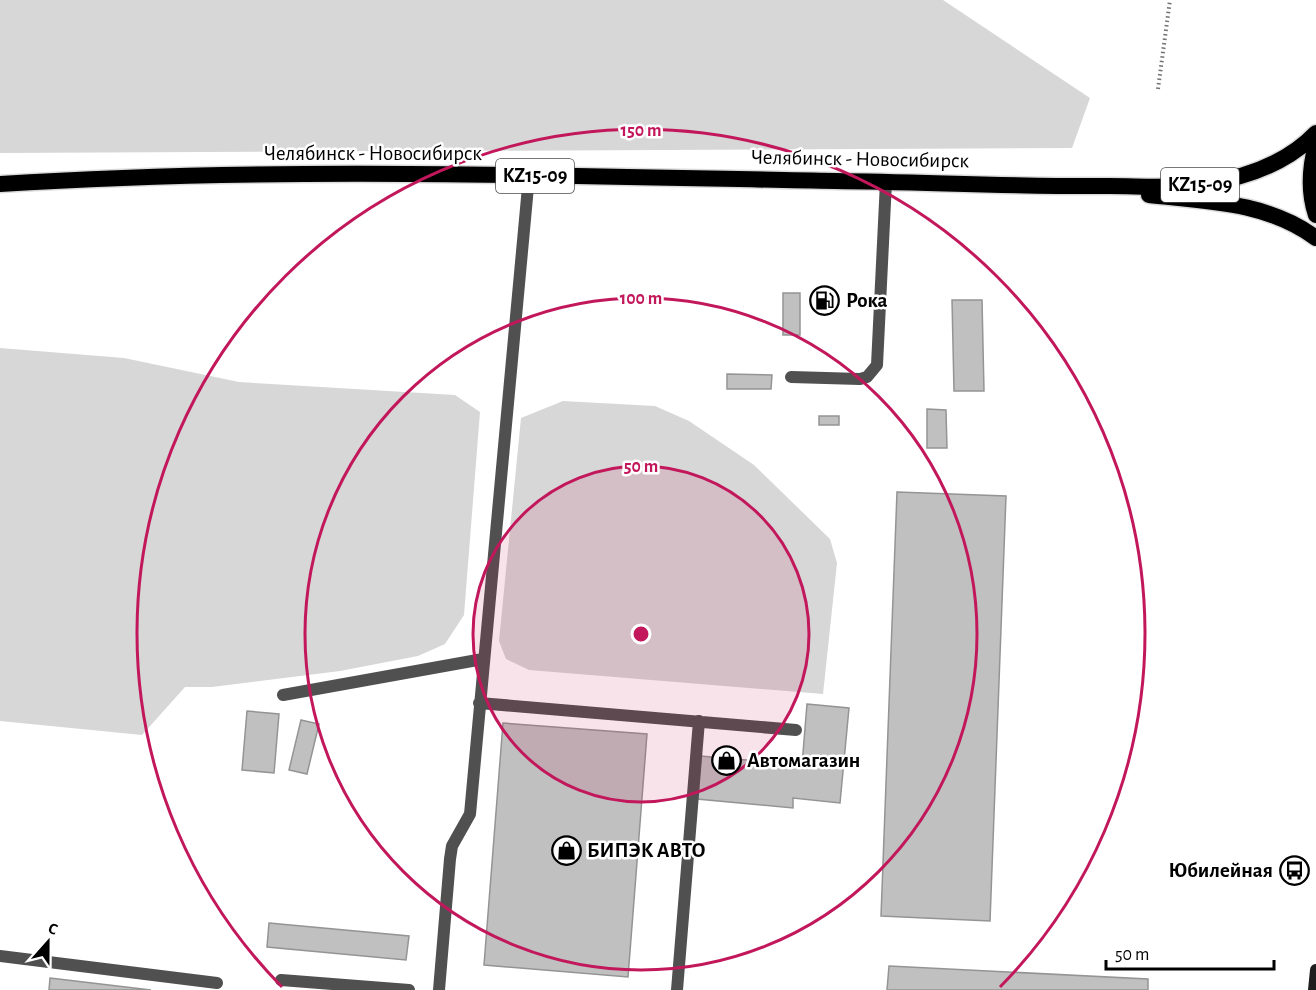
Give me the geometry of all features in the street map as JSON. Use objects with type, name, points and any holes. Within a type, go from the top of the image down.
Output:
[{"type":"highway","name":"Челябинск - Новосибирск","points":[[0,183],[235,176],[529,176],[1070,186],[1199,185],[1222,181],[1274,164],[1295,151],[1316,132]]},
{"type":"highway","points":[[1316,144],[1311,167],[1311,189],[1316,214]]},
{"type":"highway","name":"Челябинск - Новосибирск","points":[[1070,186],[1238,205],[1281,218],[1316,238]]},
{"type":"main road","points":[[1314,990],[1316,970]]},
{"type":"lane","points":[[439,990],[450,859],[453,846],[470,814],[529,176]]},
{"type":"lane","points":[[791,377],[860,379],[867,377],[877,365],[886,182]]},
{"type":"lane","points":[[283,695],[483,659]]},
{"type":"lane","points":[[479,703],[796,729]]},
{"type":"lane","points":[[677,990],[699,721]]},
{"type":"lane","points":[[0,956],[217,983]]},
{"type":"lane","points":[[281,980],[409,990]]},
{"type":"path","points":[[1158,89],[1170,0]]},
{"type":"shaded area","points":[[0,0],[943,0],[1090,98],[1072,148],[0,153]]},
{"type":"shaded area","points":[[0,348],[124,358],[239,382],[455,395],[480,412],[464,615],[445,644],[418,656],[340,671],[212,687],[185,687],[142,735],[0,721]]},
{"type":"shaded area","points":[[563,401],[655,406],[689,421],[754,465],[830,539],[837,563],[823,694],[529,670],[506,659],[499,641],[521,418]]},
{"type":"building","points":[[783,293],[800,293],[800,335],[783,335]]},
{"type":"building","points":[[952,300],[982,300],[984,391],[954,391]]},
{"type":"building","points":[[727,374],[772,375],[771,389],[727,389]]},
{"type":"building","points":[[927,409],[946,410],[947,448],[927,448]]},
{"type":"building","points":[[819,416],[839,416],[839,425],[819,425]]},
{"type":"building","points":[[897,492],[1006,496],[990,921],[881,916]]},
{"type":"building","name":"Автомагазин","points":[[807,704],[849,708],[840,803],[793,798],[793,808],[697,799],[701,756],[802,765]]},
{"type":"building","points":[[247,711],[279,714],[274,773],[242,770]]},
{"type":"building","points":[[301,720],[319,724],[307,774],[289,770]]},
{"type":"building","name":"БИПЭК АВТО","points":[[503,723],[647,734],[628,977],[484,965]]},
{"type":"building","points":[[269,923],[409,936],[406,960],[267,947]]},
{"type":"building","points":[[889,966],[1148,979],[1148,990],[887,990]]},
{"type":"building","points":[[50,978],[151,990],[49,990]]},
{"type":"place","name":"Рока","points":[[825,300]]},
{"type":"place","name":"Автомагазин","points":[[726,760]]},
{"type":"place","name":"БИПЭК АВТО","points":[[566,850]]},
{"type":"place","name":"Юбилейная","points":[[1294,870]]}]
